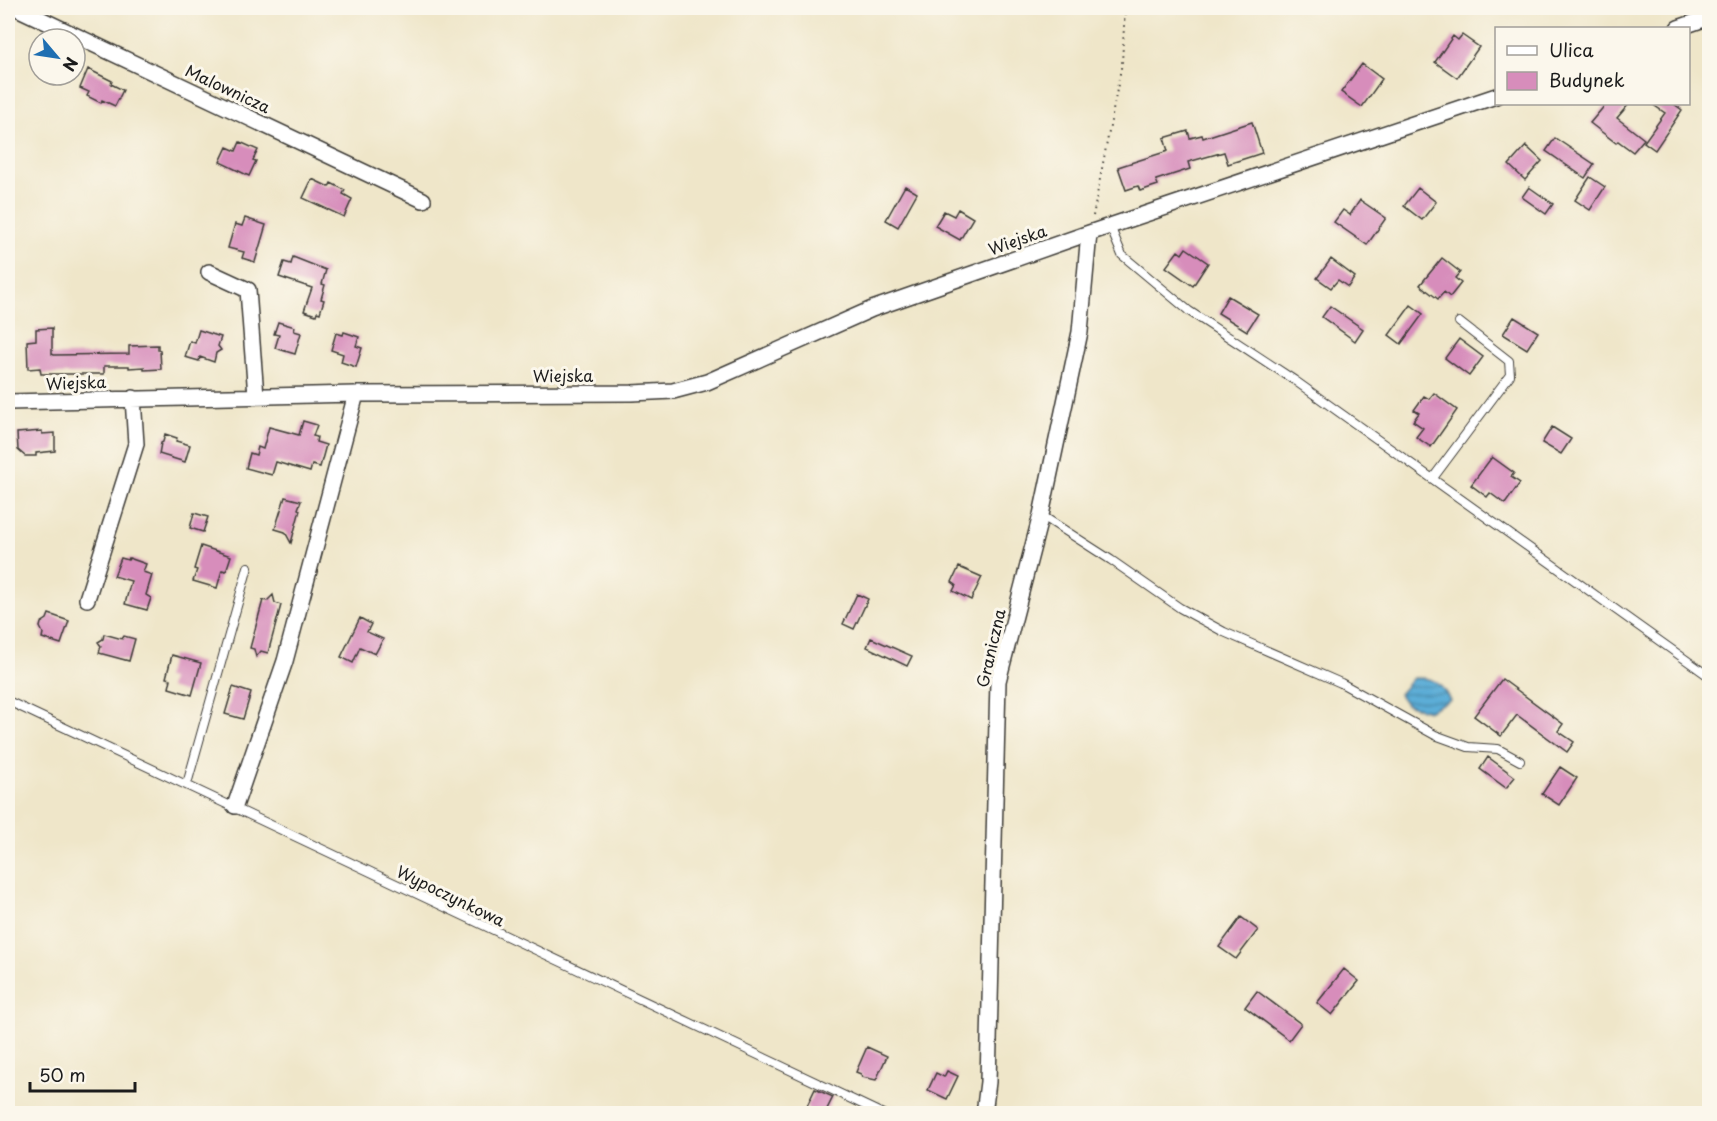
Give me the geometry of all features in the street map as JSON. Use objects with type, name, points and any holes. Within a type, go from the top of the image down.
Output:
[{"type":"street","name":"Malownicza","points":[[17,8],[423,200]]},
{"type":"street","points":[[1681,27],[1710,17]]},
{"type":"street","name":"Wiejska","points":[[8,402],[356,394],[673,391],[720,377],[872,309],[1089,233],[1495,97]]},
{"type":"street","name":"Graniczna","points":[[984,1113],[988,1082],[998,681],[1041,515],[1080,332],[1089,233]]},
{"type":"street","points":[[209,272],[248,290],[256,396]]},
{"type":"street","points":[[236,806],[285,661],[356,394]]},
{"type":"street","points":[[87,599],[136,444],[133,398]]},
{"type":"lane","points":[[1110,226],[1122,255],[1189,311],[1294,380],[1710,677]]},
{"type":"lane","points":[[1433,478],[1510,375],[1509,361],[1459,322]]},
{"type":"lane","points":[[1041,515],[1201,620],[1341,683],[1435,735],[1468,747],[1498,749],[1520,761]]},
{"type":"lane","points":[[187,784],[248,567]]},
{"type":"lane","name":"Wypoczynkowa","points":[[8,701],[236,806],[521,944],[883,1113]]},
{"type":"path","points":[[1089,233],[1122,63],[1125,8]]},
{"type":"water","points":[[1413,678],[1426,678],[1436,682],[1450,700],[1428,711],[1406,704],[1399,694]]},
{"type":"building","points":[[1462,35],[1479,47],[1457,78],[1435,62],[1453,36],[1458,40]]},
{"type":"building","points":[[1362,64],[1382,79],[1362,107],[1341,92]]},
{"type":"building","points":[[88,69],[112,81],[111,84],[123,90],[115,106],[102,100],[101,103],[87,96],[89,92],[80,88],[87,87]]},
{"type":"building","points":[[1605,105],[1628,105],[1617,118],[1644,139],[1633,152],[1618,141],[1616,143],[1590,123]]},
{"type":"building","points":[[1653,105],[1675,105],[1682,110],[1655,150],[1644,142],[1665,113]]},
{"type":"building","points":[[1252,122],[1262,153],[1228,164],[1224,152],[1188,162],[1190,169],[1156,180],[1158,185],[1140,191],[1138,186],[1126,190],[1118,167],[1168,151],[1164,138],[1188,131],[1190,138],[1202,135],[1203,138]]},
{"type":"building","points":[[1555,138],[1594,164],[1585,178],[1546,151]]},
{"type":"building","points":[[240,142],[258,150],[249,176],[220,162],[227,147],[236,151]]},
{"type":"building","points":[[1526,146],[1542,161],[1525,180],[1509,165]]},
{"type":"building","points":[[1590,177],[1605,187],[1590,210],[1575,200]]},
{"type":"building","points":[[312,179],[329,187],[331,183],[345,190],[343,194],[352,199],[344,217],[303,198]]},
{"type":"building","points":[[905,186],[917,193],[898,227],[886,220]]},
{"type":"building","points":[[1529,187],[1553,204],[1546,214],[1522,197]]},
{"type":"building","points":[[1418,188],[1436,202],[1422,220],[1404,206]]},
{"type":"building","points":[[1360,200],[1386,218],[1367,245],[1334,222],[1343,210],[1350,215]]},
{"type":"building","points":[[958,209],[973,218],[960,240],[935,226],[944,211],[954,216]]},
{"type":"building","points":[[245,218],[266,225],[255,262],[242,258],[244,252],[228,248],[235,224],[242,226]]},
{"type":"building","points":[[1186,248],[1208,263],[1193,286],[1166,267],[1178,251],[1182,254]]},
{"type":"building","points":[[293,257],[326,270],[321,299],[324,300],[320,313],[317,312],[316,315],[304,311],[312,288],[279,277],[284,262],[291,264]]},
{"type":"building","points":[[1442,258],[1460,272],[1455,278],[1461,283],[1450,297],[1444,292],[1438,299],[1420,285]]},
{"type":"building","points":[[1331,259],[1355,277],[1348,287],[1338,280],[1331,288],[1317,278]]},
{"type":"building","points":[[1228,296],[1258,314],[1247,331],[1218,313]]},
{"type":"building","points":[[1411,305],[1423,314],[1401,344],[1389,335]]},
{"type":"building","points":[[1330,306],[1363,329],[1355,341],[1322,317]]},
{"type":"building","points":[[1514,317],[1538,332],[1527,349],[1503,334]]},
{"type":"building","points":[[278,322],[295,327],[294,331],[301,333],[295,354],[275,348],[279,335],[274,334]]},
{"type":"building","points":[[52,328],[52,354],[54,355],[129,354],[129,346],[158,345],[161,369],[144,370],[144,367],[104,366],[104,374],[41,374],[40,368],[28,369],[27,341],[36,340],[36,329]]},
{"type":"building","points":[[199,330],[221,337],[218,346],[221,350],[216,353],[214,362],[200,357],[199,361],[185,357],[190,341],[195,343]]},
{"type":"building","points":[[344,332],[359,337],[356,346],[362,348],[356,367],[341,362],[343,354],[331,350],[336,333],[343,335]]},
{"type":"building","points":[[1459,339],[1483,357],[1469,376],[1445,358]]},
{"type":"building","points":[[1434,393],[1457,410],[1431,447],[1416,437],[1423,428],[1413,421],[1419,413],[1414,410],[1424,396],[1429,399]]},
{"type":"building","points":[[303,421],[317,425],[313,436],[317,437],[316,442],[326,445],[320,467],[312,465],[310,472],[276,462],[272,475],[246,468],[250,453],[256,455],[258,447],[263,449],[269,427],[299,435]]},
{"type":"building","points":[[1552,427],[1571,439],[1561,454],[1542,443]]},
{"type":"building","points":[[42,431],[42,434],[55,433],[55,451],[36,453],[36,456],[25,456],[18,450],[17,433]]},
{"type":"building","points":[[165,434],[177,438],[176,441],[190,445],[185,462],[159,454]]},
{"type":"building","points":[[1492,457],[1514,473],[1511,477],[1520,483],[1505,504],[1490,493],[1487,497],[1471,485]]},
{"type":"building","points":[[285,497],[301,501],[291,543],[285,532],[275,529]]},
{"type":"building","points":[[194,513],[208,517],[203,532],[190,528]]},
{"type":"building","points":[[201,546],[231,556],[226,571],[222,570],[217,588],[193,581]]},
{"type":"building","points":[[121,558],[128,560],[129,558],[146,564],[143,572],[152,575],[146,595],[151,598],[147,610],[125,604],[131,581],[114,576]]},
{"type":"building","points":[[959,567],[982,577],[971,600],[953,591],[956,585],[952,582]]},
{"type":"building","points":[[857,594],[868,599],[854,629],[843,624]]},
{"type":"building","points":[[273,595],[275,603],[281,605],[268,653],[261,651],[256,657],[254,649],[250,648],[263,600],[267,601]]},
{"type":"building","points":[[49,614],[69,621],[61,644],[42,638],[41,623],[47,619]]},
{"type":"building","points":[[360,618],[371,624],[367,632],[383,639],[375,654],[360,647],[353,663],[341,657]]},
{"type":"building","points":[[104,634],[122,639],[124,636],[135,639],[129,661],[99,653],[101,646],[98,642],[103,639]]},
{"type":"building","points":[[871,638],[912,656],[907,666],[867,647]]},
{"type":"building","points":[[172,655],[201,663],[192,695],[169,688],[171,679],[166,678]]},
{"type":"building","points":[[1502,679],[1563,724],[1558,731],[1574,742],[1567,752],[1517,715],[1501,736],[1474,716]]},
{"type":"building","points":[[233,687],[251,693],[243,719],[225,714]]},
{"type":"building","points":[[1488,757],[1515,777],[1506,788],[1480,769]]},
{"type":"building","points":[[1560,767],[1577,778],[1559,805],[1542,794]]},
{"type":"building","points":[[1241,917],[1258,930],[1236,959],[1219,947]]},
{"type":"building","points":[[1344,969],[1359,981],[1332,1015],[1317,1003]]},
{"type":"building","points":[[1257,991],[1301,1024],[1289,1040],[1245,1007]]},
{"type":"building","points":[[867,1047],[887,1056],[876,1080],[862,1077],[856,1072]]},
{"type":"building","points":[[947,1071],[958,1076],[947,1099],[928,1090],[936,1073],[944,1077]]},
{"type":"building","points":[[815,1089],[833,1097],[825,1113],[817,1113],[806,1108]]}]
